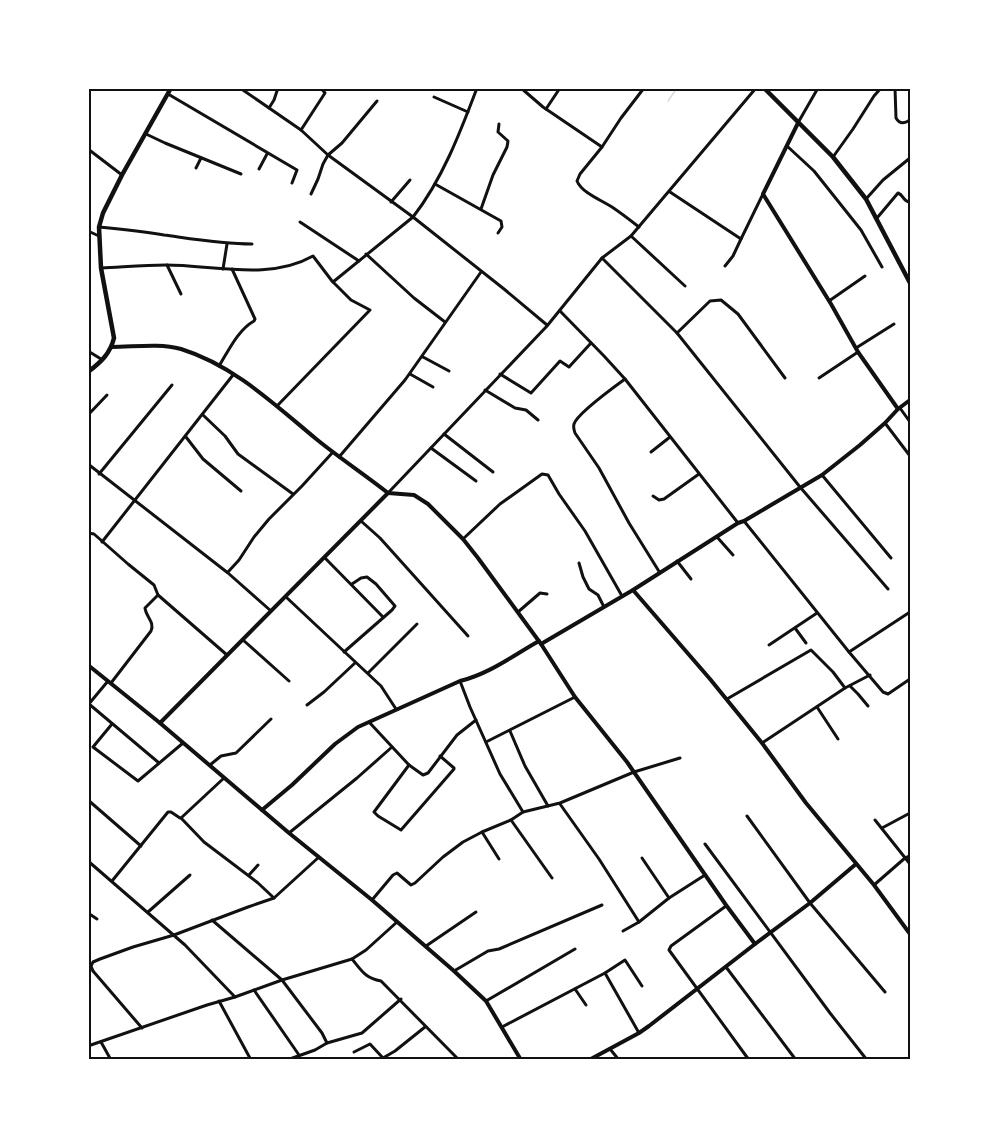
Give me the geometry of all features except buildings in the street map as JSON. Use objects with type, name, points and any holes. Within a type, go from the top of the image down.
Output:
[{"type":"main road","points":[[88,372],[107,356],[114,338],[101,268],[99,227],[123,175],[171,88]]},
{"type":"main road","points":[[764,88],[770,91],[798,123],[833,157],[866,199],[910,283]]},
{"type":"street","points":[[240,88],[301,130],[328,155],[412,217],[547,326]]},
{"type":"street","points":[[269,108],[278,88]]},
{"type":"street","points":[[301,130],[325,93],[321,88]]},
{"type":"street","points":[[333,282],[412,217],[435,184],[477,88]]},
{"type":"street","points":[[520,88],[546,109],[603,147]]},
{"type":"street","points":[[546,109],[560,88]]},
{"type":"street","points":[[639,227],[614,208],[584,190],[577,181],[579,174],[603,147],[621,118],[645,88]]},
{"type":"street","points":[[160,723],[325,558],[547,326],[602,258],[632,236],[756,88]]},
{"type":"street","points":[[725,266],[737,249],[798,123],[818,88]]},
{"type":"street","points":[[833,157],[881,88]]},
{"type":"street","points":[[895,88],[898,122],[905,123],[910,120]]},
{"type":"street","points":[[168,94],[297,171],[292,183]]},
{"type":"street","points":[[434,97],[468,112]]},
{"type":"street","points":[[311,194],[328,155],[342,143],[377,101]]},
{"type":"street","points":[[481,209],[493,175],[507,147],[508,141],[498,132],[500,124]]},
{"type":"street","points":[[146,134],[241,174]]},
{"type":"street","points":[[787,146],[814,171],[861,230],[882,267]]},
{"type":"street","points":[[88,149],[123,175]]},
{"type":"street","points":[[259,169],[267,154]]},
{"type":"street","points":[[196,168],[201,158]]},
{"type":"street","points":[[866,199],[883,180],[910,158]]},
{"type":"street","points":[[391,202],[410,180]]},
{"type":"street","points":[[435,184],[501,221],[502,226],[498,233]]},
{"type":"street","points":[[670,192],[741,239]]},
{"type":"street","points":[[763,194],[857,350],[910,422]]},
{"type":"street","points":[[877,219],[898,194],[910,202]]},
{"type":"street","points":[[300,222],[359,261]]},
{"type":"street","points":[[99,227],[227,244],[252,244]]},
{"type":"street","points":[[88,231],[99,236]]},
{"type":"street","points":[[632,236],[686,286]]},
{"type":"street","points":[[223,269],[227,244]]},
{"type":"street","points":[[366,254],[414,298],[445,322]]},
{"type":"street","points":[[101,268],[167,265],[223,269],[287,267],[313,256],[333,282],[351,300],[370,310],[277,406]]},
{"type":"street","points":[[602,258],[677,333],[800,487],[888,589]]},
{"type":"street","points":[[167,265],[181,294]]},
{"type":"street","points":[[219,366],[237,337],[255,319],[232,269]]},
{"type":"street","points":[[339,457],[410,374],[481,272]]},
{"type":"street","points":[[829,302],[865,276]]},
{"type":"street","points":[[677,333],[710,301],[721,300],[738,314],[785,378]]},
{"type":"street","points":[[559,311],[625,379],[738,523]]},
{"type":"street","points":[[819,378],[894,324]]},
{"type":"street","points":[[500,374],[531,393],[560,361],[569,367],[591,343]]},
{"type":"street","points":[[112,347],[157,345],[179,348],[211,360],[277,406],[339,457],[388,493],[414,495],[428,504],[463,539],[518,612],[575,697],[627,762],[755,944]]},
{"type":"street","points":[[88,351],[102,360]]},
{"type":"street","points":[[423,357],[449,371]]},
{"type":"street","points":[[410,374],[433,387]]},
{"type":"street","points":[[102,542],[233,375]]},
{"type":"street","points":[[625,379],[574,422],[573,428],[660,573]]},
{"type":"street","points":[[99,474],[172,385]]},
{"type":"street","points":[[485,390],[515,408],[526,410],[538,420]]},
{"type":"street","points":[[88,415],[107,395]]},
{"type":"street","points":[[262,810],[335,744],[358,727],[490,670],[633,590],[738,523],[822,475],[860,445],[910,399]]},
{"type":"street","points":[[203,414],[225,436],[238,454],[294,494]]},
{"type":"street","points":[[885,423],[910,456]]},
{"type":"street","points":[[444,434],[493,472]]},
{"type":"street","points":[[186,437],[203,459],[241,491]]},
{"type":"street","points":[[651,452],[670,437]]},
{"type":"street","points":[[431,448],[476,481]]},
{"type":"street","points":[[228,573],[269,519],[333,452]]},
{"type":"street","points":[[88,465],[228,573],[271,611]]},
{"type":"street","points":[[463,539],[500,504],[542,474],[548,475],[585,531],[622,596]]},
{"type":"street","points":[[653,496],[659,500],[664,499],[699,474]]},
{"type":"street","points":[[822,475],[891,558]]},
{"type":"street","points":[[361,521],[380,538],[468,636]]},
{"type":"street","points":[[744,521],[883,692],[888,694],[910,680]]},
{"type":"street","points":[[88,533],[94,534],[154,585],[158,595],[227,655]]},
{"type":"street","points":[[717,537],[733,555]]},
{"type":"street","points":[[325,558],[383,617]]},
{"type":"street","points":[[678,561],[691,579]]},
{"type":"street","points":[[579,563],[589,589],[598,595],[604,607]]},
{"type":"street","points":[[344,652],[394,606],[376,584],[367,577],[352,584]]},
{"type":"street","points":[[633,590],[727,699],[910,934]]},
{"type":"street","points":[[518,612],[540,593],[547,594]]},
{"type":"street","points":[[158,595],[145,608],[152,622],[151,631],[89,704],[159,763]]},
{"type":"street","points":[[286,597],[381,686],[396,709]]},
{"type":"street","points":[[849,652],[910,612]]},
{"type":"street","points":[[769,645],[818,613]]},
{"type":"street","points":[[368,673],[417,624]]},
{"type":"street","points":[[795,628],[806,643]]},
{"type":"street","points":[[243,640],[289,681]]},
{"type":"street","points":[[727,699],[811,650],[845,688]]},
{"type":"street","points":[[307,705],[356,662]]},
{"type":"street","points":[[88,666],[160,723],[454,971],[486,1001],[521,1059]]},
{"type":"street","points":[[762,743],[845,688],[870,675]]},
{"type":"street","points":[[460,681],[500,774],[523,812]]},
{"type":"street","points":[[850,686],[868,706]]},
{"type":"street","points":[[486,742],[575,697]]},
{"type":"street","points":[[817,707],[838,739]]},
{"type":"street","points":[[210,765],[221,756],[236,753],[271,719]]},
{"type":"street","points":[[369,722],[409,765],[423,775],[428,773],[457,735],[476,720]]},
{"type":"street","points":[[88,753],[112,724]]},
{"type":"street","points":[[510,730],[525,766],[548,806]]},
{"type":"street","points":[[93,747],[138,781],[183,743]]},
{"type":"street","points":[[289,832],[392,747]]},
{"type":"street","points":[[409,765],[374,812],[401,830],[454,770],[440,756]]},
{"type":"street","points":[[372,900],[393,875],[397,873],[411,885],[463,842],[512,820],[523,812],[560,803],[634,772],[680,758]]},
{"type":"street","points":[[181,818],[224,778]]},
{"type":"street","points":[[88,800],[141,846]]},
{"type":"street","points":[[560,803],[639,922]]},
{"type":"street","points":[[112,881],[168,812],[171,812],[181,818],[204,842],[249,875],[274,898]]},
{"type":"street","points":[[882,828],[910,813]]},
{"type":"street","points":[[747,816],[810,903],[885,992]]},
{"type":"street","points":[[512,820],[552,878]]},
{"type":"street","points":[[875,820],[910,864]]},
{"type":"street","points":[[482,832],[499,859]]},
{"type":"street","points":[[705,844],[830,1013],[867,1059]]},
{"type":"street","points":[[874,885],[910,856]]},
{"type":"street","points":[[142,1028],[93,971],[90,966],[93,962],[274,898],[319,857]]},
{"type":"street","points":[[642,858],[669,898]]},
{"type":"street","points":[[88,861],[174,935],[236,997]]},
{"type":"street","points":[[589,1059],[639,1033],[810,903],[856,864]]},
{"type":"street","points":[[249,875],[258,865]]},
{"type":"street","points":[[148,912],[190,874]]},
{"type":"street","points":[[623,930],[639,922],[669,898],[705,875]]},
{"type":"street","points":[[454,971],[488,951],[499,949],[602,905]]},
{"type":"street","points":[[726,905],[669,948],[672,956],[699,989],[749,1059]]},
{"type":"street","points":[[425,947],[476,912]]},
{"type":"street","points":[[88,913],[97,919]]},
{"type":"street","points":[[212,920],[282,980],[327,1043]]},
{"type":"street","points":[[88,1046],[282,980],[352,959],[366,950],[397,922]]},
{"type":"street","points":[[486,1001],[575,949]]},
{"type":"street","points":[[352,959],[366,975],[381,981],[401,999],[459,1059]]},
{"type":"street","points":[[502,1027],[605,973],[625,960],[642,986]]},
{"type":"street","points":[[726,967],[796,1059]]},
{"type":"street","points":[[88,974],[93,971]]},
{"type":"street","points":[[605,973],[639,1033]]},
{"type":"street","points":[[575,989],[586,1005]]},
{"type":"street","points":[[254,990],[299,1056]]},
{"type":"street","points":[[287,1059],[315,1050],[327,1043],[362,1034],[401,999]]},
{"type":"street","points":[[219,1001],[251,1059]]},
{"type":"street","points":[[354,1052],[370,1044],[384,1059],[425,1026]]},
{"type":"street","points":[[101,1042],[111,1059]]},
{"type":"street","points":[[610,1049],[619,1059]]},
{"type":"waterway","points":[[668,101],[677,88]]}]
